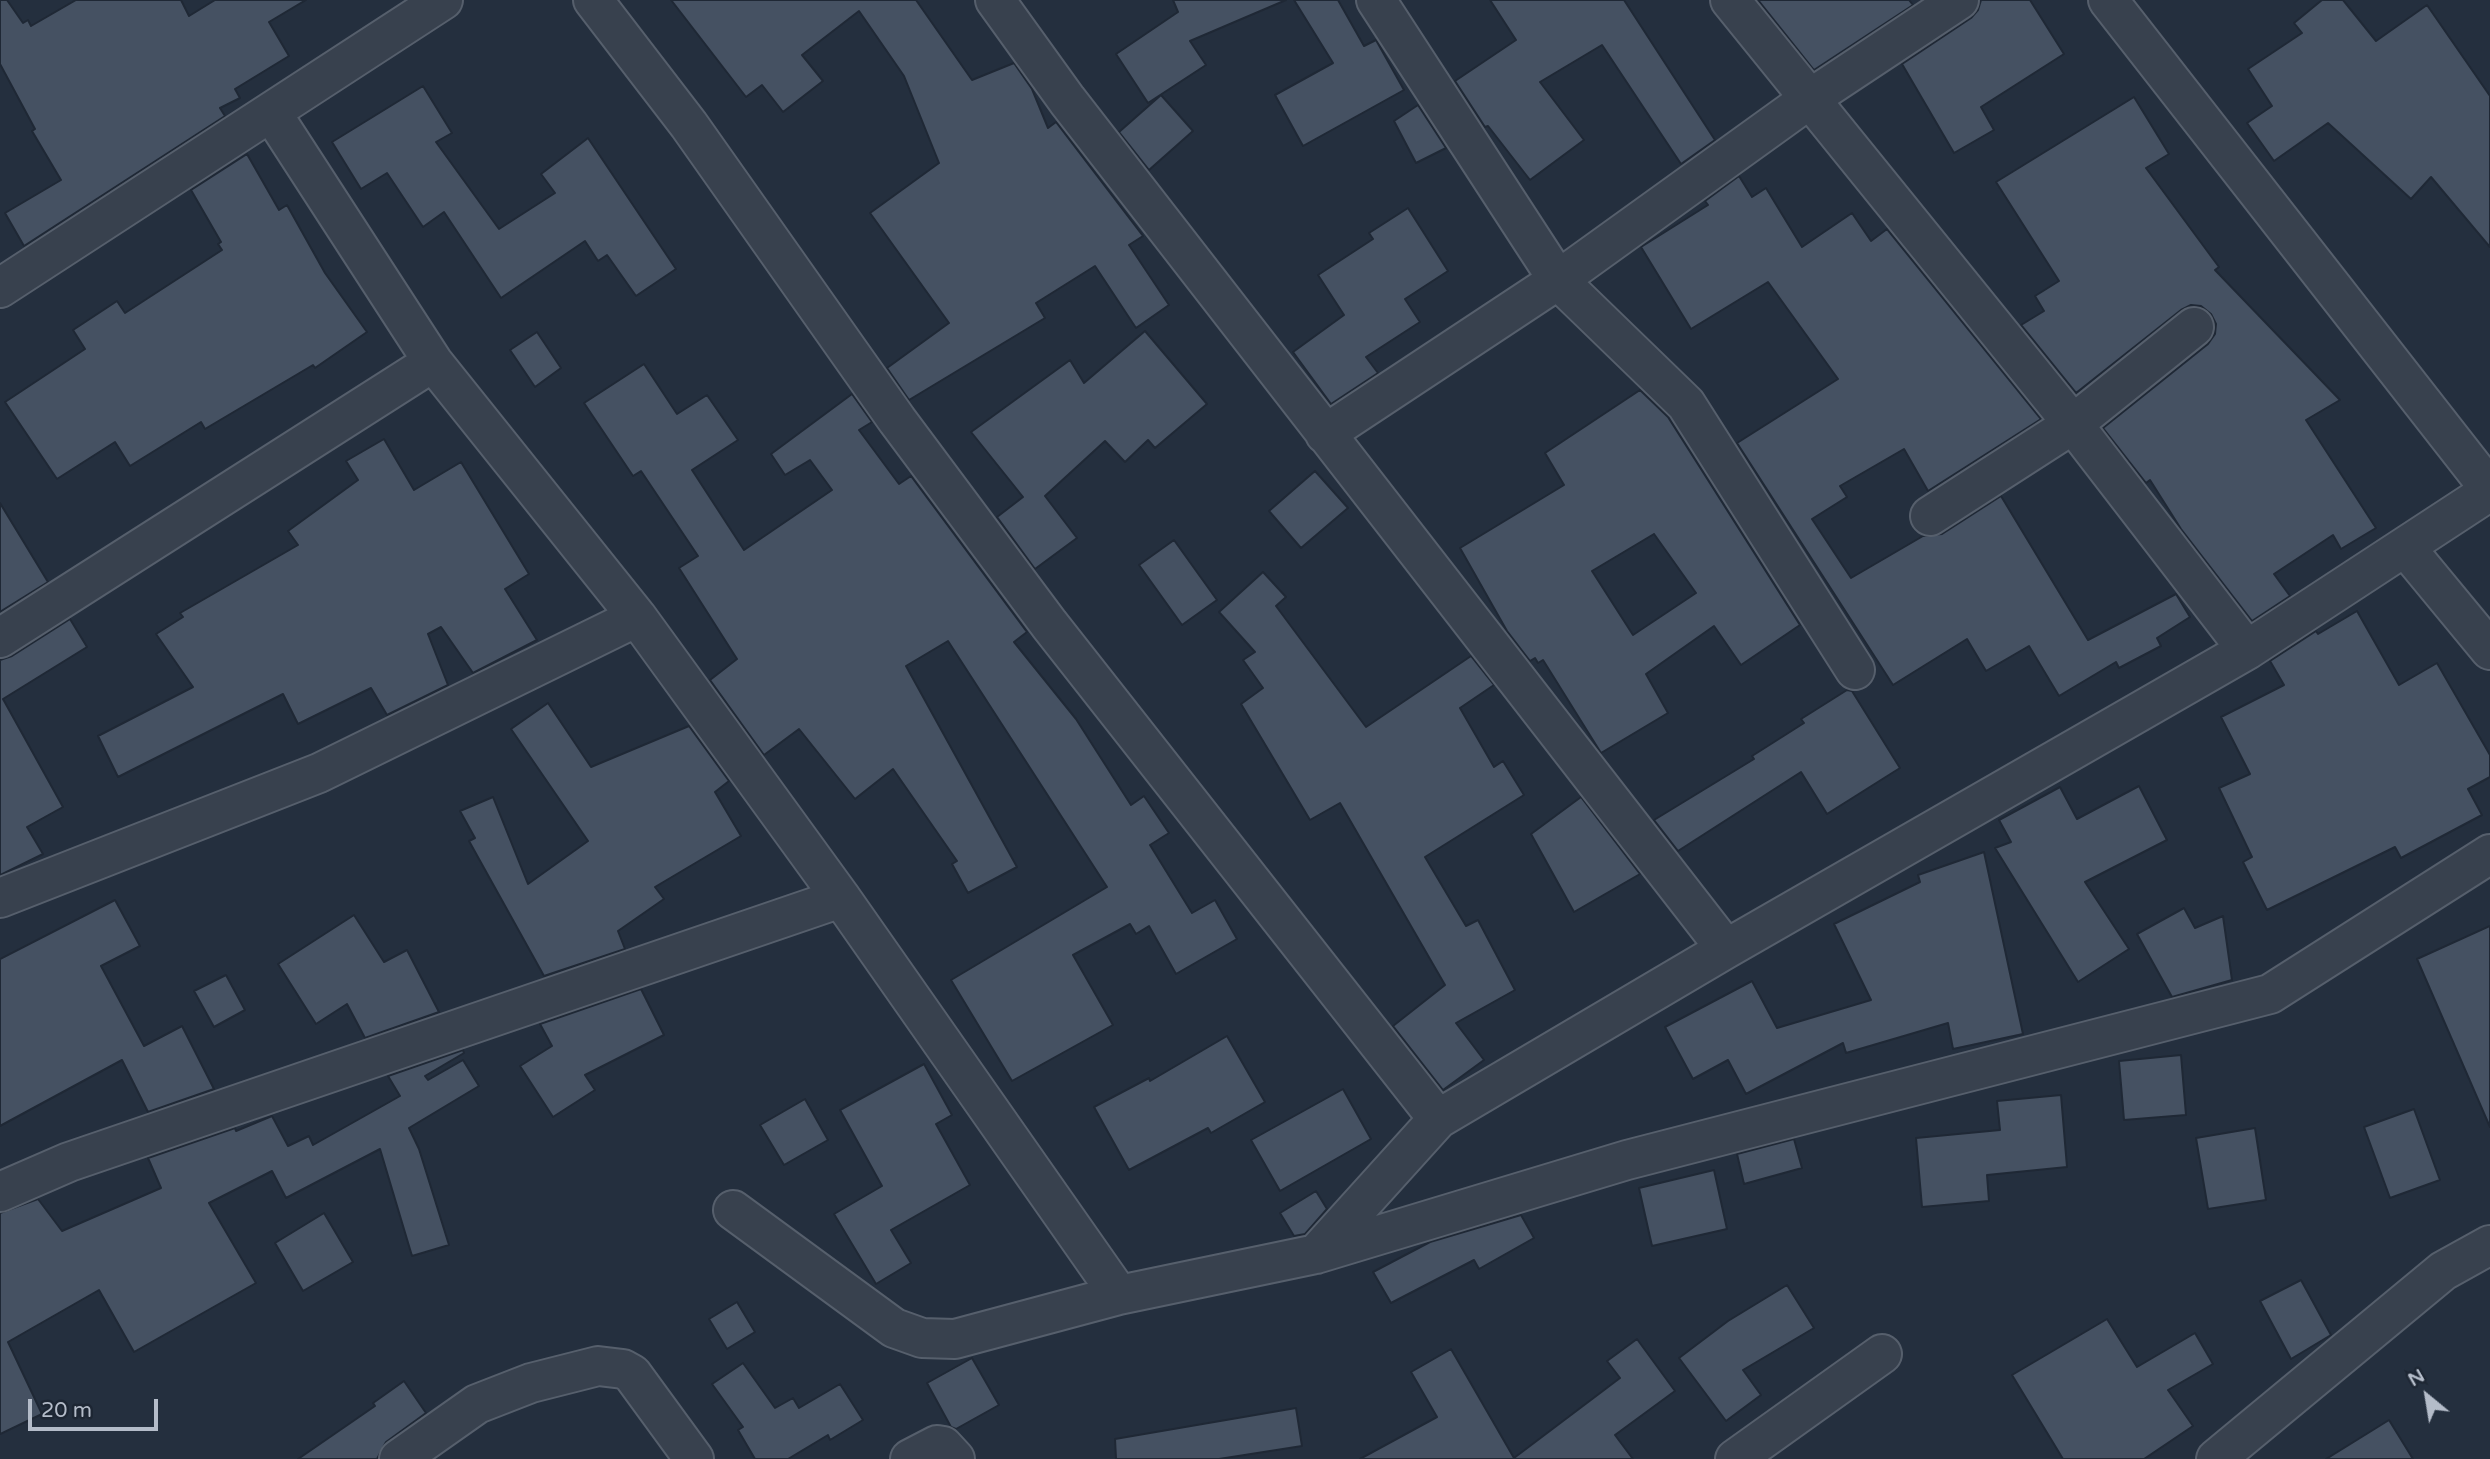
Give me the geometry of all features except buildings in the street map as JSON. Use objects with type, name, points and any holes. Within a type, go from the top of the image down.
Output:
[{"type":"street","points":[[0,288],[443,0]]},
{"type":"street","points":[[593,0],[689,125],[897,420],[1049,624],[1438,1119]]},
{"type":"street","points":[[995,0],[1067,100],[1726,949]]},
{"type":"street","points":[[1376,0],[1558,280],[1686,404],[1855,670]]},
{"type":"street","points":[[1730,0],[1808,100],[2073,424],[2247,650]]},
{"type":"street","points":[[1325,433],[1558,280],[1808,100],[1959,0]]},
{"type":"street","points":[[1316,1254],[1438,1119],[1726,949],[2247,650],[2490,490],[2108,0]]},
{"type":"street","points":[[271,112],[433,362],[637,617],[841,898],[1119,1295]]},
{"type":"street","points":[[1930,516],[2073,424],[2194,327]]},
{"type":"street","points":[[0,638],[433,362]]},
{"type":"street","points":[[2405,547],[2490,650]]},
{"type":"street","points":[[0,898],[319,773],[637,617]]},
{"type":"street","points":[[733,1210],[894,1328],[922,1338],[956,1339],[1119,1295],[1316,1254],[1627,1160],[2270,994],[2490,854]]},
{"type":"street","points":[[0,1192],[69,1162],[841,898]]},
{"type":"street","points":[[2216,1459],[2443,1271],[2490,1245]]},
{"type":"street","points":[[1735,1459],[1882,1354]]},
{"type":"street","points":[[399,1459],[477,1404],[531,1383],[598,1366],[623,1369],[632,1374],[694,1459]]},
{"type":"street","points":[[910,1459],[937,1445],[943,1446],[955,1459]]}]
